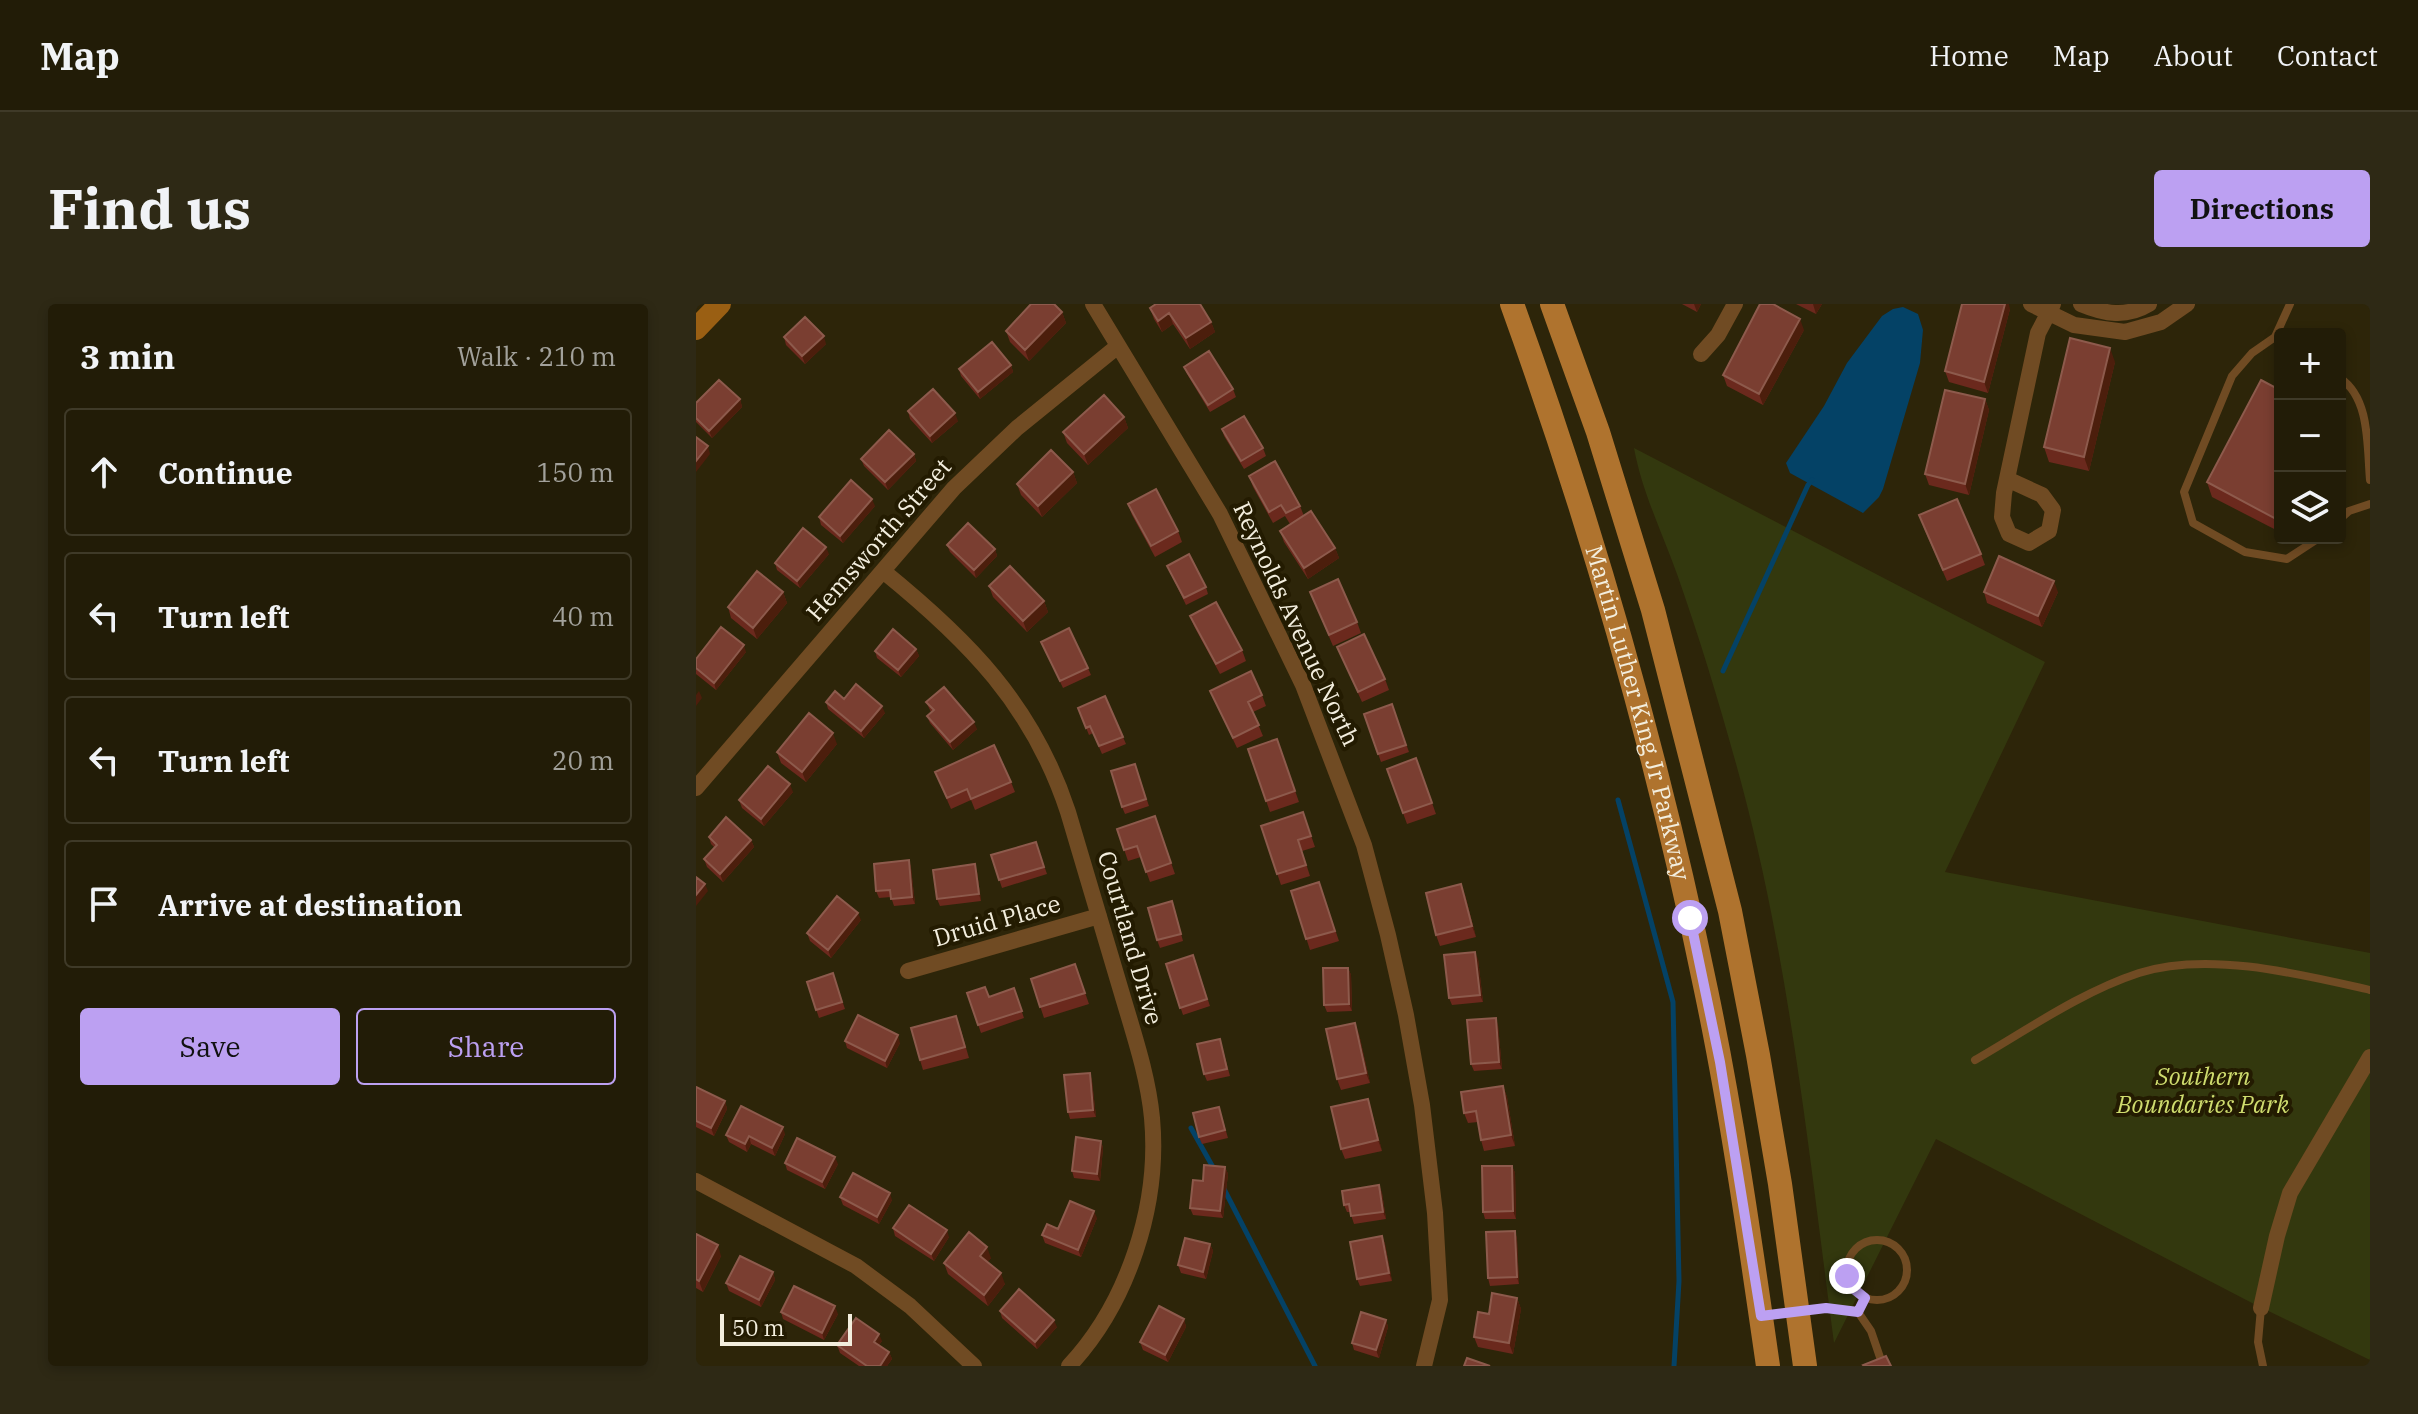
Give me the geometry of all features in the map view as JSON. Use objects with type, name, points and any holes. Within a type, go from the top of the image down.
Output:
[{"type":"main road","points":[[696,329],[720,304]]},
{"type":"main road","name":"Martin Luther King Jr Parkway","points":[[1512,304],[1594,545],[1668,817],[1720,1062],[1768,1366]]},
{"type":"main road","name":"Martin Luther King Jr Parkway","points":[[1552,304],[1598,432],[1653,610],[1730,911],[1758,1055],[1805,1366]]},
{"type":"street","name":"Reynolds Avenue North","points":[[1093,304],[1220,514],[1303,685],[1364,845],[1406,1015],[1422,1105],[1435,1213],[1440,1300],[1424,1366]]},
{"type":"street","points":[[1701,354],[1718,335],[1735,304]]},
{"type":"street","points":[[2031,304],[2050,308],[2074,325],[2125,332],[2161,322],[2187,304]]},
{"type":"street","points":[[2081,304],[2110,314],[2137,311],[2149,304]]},
{"type":"street","points":[[2007,479],[2038,333],[2050,308]]},
{"type":"street","name":"Hemsworth Street","points":[[696,788],[954,488],[985,457],[1118,346]]},
{"type":"street","name":"Courtland Drive","points":[[883,571],[966,642],[1017,705],[1039,741],[1060,785],[1145,1072],[1152,1118],[1153,1163],[1145,1212],[1131,1261],[1110,1310],[1069,1366]]},
{"type":"street","name":"Druid Place","points":[[908,971],[1099,916]]},
{"type":"street","points":[[2261,1308],[2290,1193],[2370,1057]]},
{"type":"street","points":[[696,1181],[856,1266],[910,1306],[974,1366]]},
{"type":"lane","points":[[2281,328],[2290,304]]},
{"type":"lane","points":[[2274,340],[2252,353],[2232,376],[2184,492],[2193,523],[2245,552],[2287,559],[2310,544]]},
{"type":"lane","points":[[2346,382],[2353,386],[2363,403],[2370,480]]},
{"type":"lane","points":[[2346,514],[2370,504]]},
{"type":"lane","points":[[1975,1060],[2090,994],[2138,973],[2179,964],[2248,967],[2370,990]]},
{"type":"lane","points":[[1883,1241],[1892,1244],[1905,1260],[1906,1279],[1894,1295],[1875,1301],[1865,1298],[1850,1286],[1847,1276],[1850,1257],[1863,1243],[1883,1241]]},
{"type":"lane","points":[[1858,1312],[1865,1298]]},
{"type":"lane","points":[[1761,1316],[1826,1308],[1858,1312],[1871,1331],[1883,1366]]},
{"type":"lane","points":[[2261,1308],[2258,1342],[2263,1366]]},
{"type":"green space","name":"Southern Boundaries Park","points":[[1634,448],[2045,662],[1945,872],[2370,953],[2370,1360],[2254,1304],[1936,1139],[1834,1343],[1807,1131],[1773,920],[1758,851],[1711,677],[1647,496]]},
{"type":"water","points":[[1903,307],[1918,314],[1923,330],[1920,363],[1883,489],[1863,513],[1790,473],[1786,463],[1824,406],[1847,363],[1882,316]]},
{"type":"building","points":[[1031,304],[1054,304],[1062,312],[1025,350],[1006,331]]},
{"type":"building","points":[[1156,304],[1200,304],[1211,322],[1186,338],[1169,313],[1158,321],[1150,308]]},
{"type":"building","points":[[1760,304],[1773,304],[1800,319],[1759,394],[1723,375]]},
{"type":"building","points":[[1962,304],[2005,304],[1984,382],[1945,371]]},
{"type":"building","points":[[805,317],[824,336],[802,356],[784,337]]},
{"type":"building","points":[[2070,338],[2110,348],[2084,457],[2044,447]]},
{"type":"building","points":[[992,342],[1011,365],[978,392],[959,369]]},
{"type":"building","points":[[1209,351],[1233,389],[1208,405],[1184,367]]},
{"type":"building","points":[[719,380],[740,399],[709,431],[696,418],[696,403]]},
{"type":"building","points":[[2261,380],[2274,387],[2274,518],[2207,482]]},
{"type":"building","points":[[933,389],[955,413],[930,436],[908,411]]},
{"type":"building","points":[[1945,390],[1985,399],[1965,484],[1925,474]]},
{"type":"building","points":[[1104,395],[1124,417],[1084,454],[1063,432]]},
{"type":"building","points":[[1244,416],[1263,448],[1241,461],[1222,429]]},
{"type":"building","points":[[889,430],[914,454],[885,482],[861,459]]},
{"type":"building","points":[[696,437],[708,446],[696,461]]},
{"type":"building","points":[[1051,450],[1073,472],[1038,506],[1017,484]]},
{"type":"building","points":[[1275,461],[1300,506],[1286,513],[1281,505],[1269,512],[1249,476]]},
{"type":"building","points":[[851,480],[872,499],[840,536],[819,517]]},
{"type":"building","points":[[1156,489],[1178,531],[1151,546],[1128,504]]},
{"type":"building","points":[[1957,499],[1981,554],[1943,570],[1919,515]]},
{"type":"building","points":[[1311,511],[1335,548],[1304,568],[1280,531]]},
{"type":"building","points":[[968,523],[995,549],[974,570],[947,545]]},
{"type":"building","points":[[803,528],[826,547],[797,581],[775,563]]},
{"type":"building","points":[[1189,554],[1206,587],[1184,598],[1167,566]]},
{"type":"building","points":[[1999,556],[2054,581],[2038,616],[1984,592]]},
{"type":"building","points":[[1010,566],[1044,601],[1023,621],[989,586]]},
{"type":"building","points":[[757,571],[783,592],[753,628],[728,607]]},
{"type":"building","points":[[1338,579],[1357,622],[1329,635],[1310,592]]},
{"type":"building","points":[[1216,602],[1242,650],[1216,664],[1190,616]]},
{"type":"building","points":[[721,627],[744,645],[714,683],[696,668],[696,659]]},
{"type":"building","points":[[1069,628],[1088,668],[1060,681],[1041,642]]},
{"type":"building","points":[[893,629],[916,649],[898,670],[875,651]]},
{"type":"building","points":[[1364,634],[1385,679],[1358,692],[1337,647]]},
{"type":"building","points":[[1251,671],[1262,695],[1248,702],[1259,725],[1233,738],[1210,691]]},
{"type":"building","points":[[856,684],[882,706],[861,731],[826,702],[835,691],[844,699]]},
{"type":"building","points":[[944,687],[974,722],[950,742],[927,716],[934,710],[926,702]]},
{"type":"building","points":[[1105,696],[1123,737],[1099,746],[1090,726],[1086,728],[1078,708]]},
{"type":"building","points":[[1392,704],[1406,745],[1378,754],[1364,714]]},
{"type":"building","points":[[809,713],[833,733],[802,772],[777,752]]},
{"type":"building","points":[[1277,739],[1295,791],[1266,801],[1248,749]]},
{"type":"building","points":[[994,745],[1011,782],[971,799],[967,789],[947,798],[935,772]]},
{"type":"building","points":[[1416,758],[1432,803],[1403,813],[1387,769]]},
{"type":"building","points":[[1135,764],[1146,799],[1122,807],[1111,771]]},
{"type":"building","points":[[768,766],[790,784],[761,819],[739,800]]},
{"type":"building","points":[[1303,812],[1311,836],[1298,840],[1306,865],[1277,874],[1261,826]]},
{"type":"building","points":[[1155,816],[1171,863],[1146,872],[1137,846],[1124,850],[1117,829]]},
{"type":"building","points":[[726,817],[751,840],[720,874],[704,859],[717,845],[709,837]]},
{"type":"building","points":[[1036,842],[1044,867],[999,880],[991,855]]},
{"type":"building","points":[[909,860],[912,897],[891,899],[890,890],[876,891],[874,864]]},
{"type":"building","points":[[975,864],[979,894],[937,899],[933,870]]},
{"type":"building","points":[[696,877],[705,884],[696,895]]},
{"type":"building","points":[[1319,882],[1335,931],[1306,939],[1291,891]]},
{"type":"building","points":[[1461,884],[1472,926],[1436,935],[1426,893]]},
{"type":"building","points":[[837,896],[858,913],[828,950],[807,933]]},
{"type":"building","points":[[1172,901],[1181,934],[1157,940],[1148,908]]},
{"type":"building","points":[[1475,952],[1480,995],[1449,998],[1444,955]]},
{"type":"building","points":[[1193,955],[1207,999],[1180,1008],[1166,964]]},
{"type":"building","points":[[1075,964],[1085,993],[1040,1007],[1031,979]]},
{"type":"building","points":[[1323,968],[1348,968],[1349,1004],[1324,1005]]},
{"type":"building","points":[[833,973],[842,1002],[816,1010],[807,982]]},
{"type":"building","points":[[985,987],[989,997],[1014,988],[1022,1011],[978,1025],[967,993]]},
{"type":"building","points":[[858,1015],[898,1035],[885,1061],[845,1041]]},
{"type":"building","points":[[956,1016],[965,1047],[920,1060],[911,1028]]},
{"type":"building","points":[[1496,1018],[1499,1062],[1471,1064],[1467,1020]]},
{"type":"building","points":[[1355,1023],[1366,1073],[1337,1079],[1326,1029]]},
{"type":"building","points":[[1220,1039],[1227,1069],[1204,1074],[1197,1044]]},
{"type":"building","points":[[1090,1073],[1093,1110],[1068,1112],[1064,1075]]},
{"type":"building","points":[[1503,1086],[1511,1135],[1481,1140],[1476,1111],[1464,1113],[1461,1092]]},
{"type":"building","points":[[696,1087],[725,1101],[711,1128],[696,1121]]},
{"type":"building","points":[[1368,1099],[1378,1140],[1341,1149],[1331,1107]]},
{"type":"building","points":[[741,1106],[783,1127],[772,1148],[749,1136],[745,1144],[726,1135]]},
{"type":"building","points":[[1219,1107],[1225,1130],[1199,1137],[1193,1113]]},
{"type":"building","points":[[1076,1137],[1101,1141],[1097,1174],[1072,1171]]},
{"type":"building","points":[[797,1138],[835,1157],[822,1182],[785,1163]]},
{"type":"building","points":[[1204,1165],[1225,1167],[1220,1211],[1190,1208],[1193,1180],[1203,1181]]},
{"type":"building","points":[[1482,1166],[1512,1166],[1513,1211],[1483,1212]]},
{"type":"building","points":[[853,1173],[890,1193],[877,1217],[840,1197]]},
{"type":"building","points":[[1379,1185],[1383,1212],[1351,1216],[1349,1204],[1344,1205],[1342,1191]]},
{"type":"building","points":[[1070,1201],[1094,1211],[1078,1250],[1042,1235],[1047,1224],[1058,1229]]},
{"type":"building","points":[[909,1205],[947,1230],[931,1254],[893,1228]]},
{"type":"building","points":[[1515,1231],[1517,1277],[1488,1278],[1486,1232]]},
{"type":"building","points":[[969,1232],[987,1247],[980,1256],[1001,1273],[984,1295],[944,1263]]},
{"type":"building","points":[[696,1234],[718,1245],[699,1281],[696,1279]]},
{"type":"building","points":[[1382,1236],[1389,1273],[1357,1279],[1350,1242]]},
{"type":"building","points":[[1185,1238],[1210,1244],[1203,1272],[1178,1265]]},
{"type":"building","points":[[740,1256],[773,1272],[759,1300],[726,1283]]},
{"type":"building","points":[[794,1286],[835,1306],[822,1333],[781,1312]]},
{"type":"building","points":[[1019,1289],[1054,1320],[1035,1342],[1000,1311]]},
{"type":"building","points":[[1492,1293],[1517,1298],[1509,1343],[1474,1337],[1478,1312],[1489,1314]]},
{"type":"building","points":[[1159,1306],[1184,1319],[1165,1355],[1140,1342]]},
{"type":"building","points":[[1361,1312],[1386,1320],[1376,1350],[1352,1343]]},
{"type":"building","points":[[856,1318],[879,1334],[874,1342],[889,1352],[880,1366],[867,1366],[837,1345]]},
{"type":"building","points":[[1886,1356],[1891,1366],[1863,1365]]},
{"type":"building","points":[[1467,1358],[1490,1366],[1464,1366]]},
{"type":"waterway","points":[[1723,671],[1812,480]]},
{"type":"waterway","points":[[1618,800],[1673,1002],[1679,1281],[1674,1366]]},
{"type":"waterway","points":[[1191,1128],[1214,1169]]},
{"type":"waterway","points":[[1224,1189],[1315,1366]]},
{"type":"route","points":[[1690,918],[1720,1062],[1761,1316],[1826,1308],[1858,1312],[1865,1298],[1850,1286],[1847,1276]]}]
